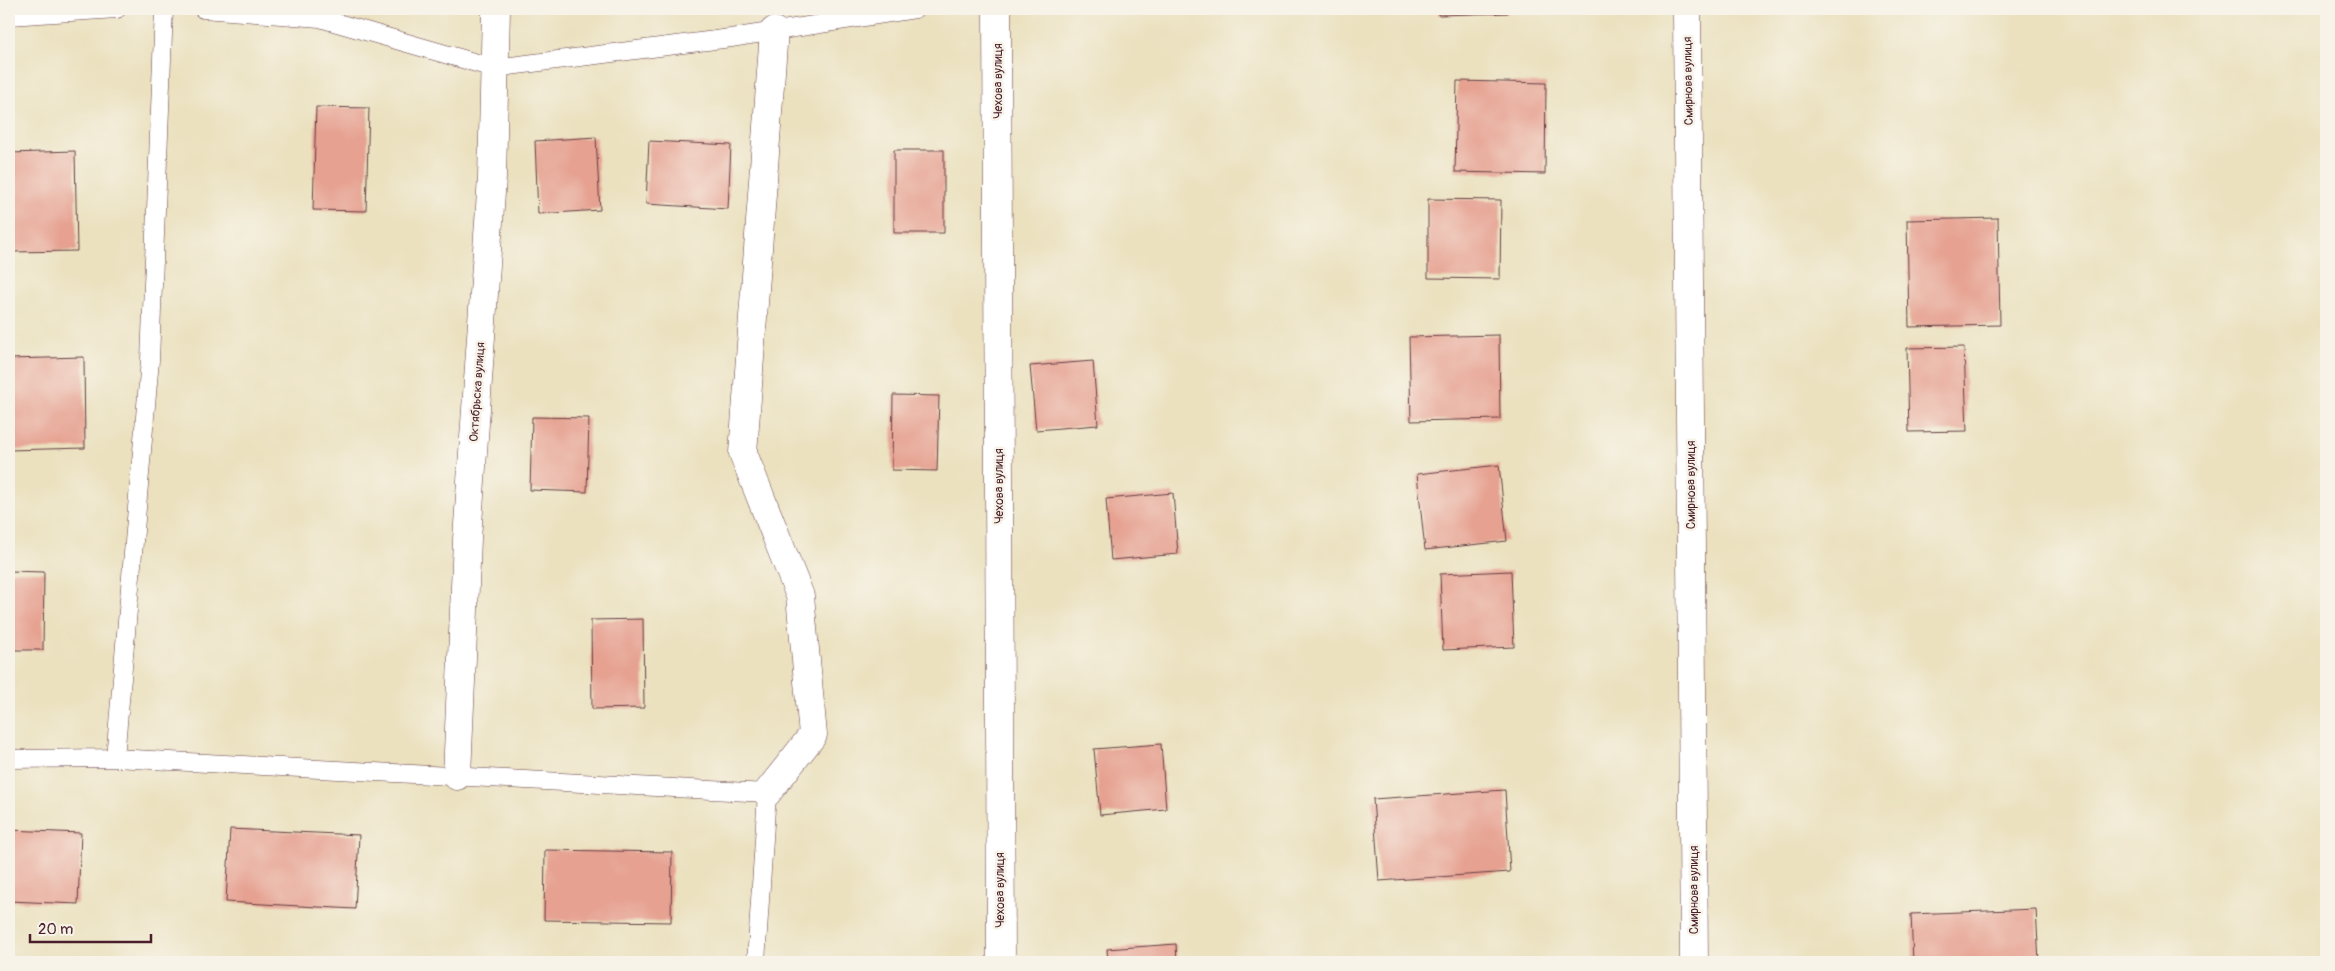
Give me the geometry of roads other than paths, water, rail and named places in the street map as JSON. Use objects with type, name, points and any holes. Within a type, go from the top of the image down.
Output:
[{"type":"street","name":"Октябрьска вулиця","points":[[457,776],[467,539],[492,178],[496,9]]},
{"type":"street","name":"Чехова вулиця","points":[[997,9],[1001,962]]},
{"type":"street","name":"Смирнова вулиця","points":[[1687,9],[1694,962]]},
{"type":"street","points":[[767,793],[814,735],[800,596],[743,453],[774,31]]},
{"type":"lane","points":[[9,16],[117,9]]},
{"type":"lane","points":[[115,758],[150,360],[164,9]]},
{"type":"lane","points":[[203,9],[320,18],[494,68],[774,31],[916,9]]},
{"type":"lane","points":[[9,759],[115,758],[767,793],[756,962]]}]
